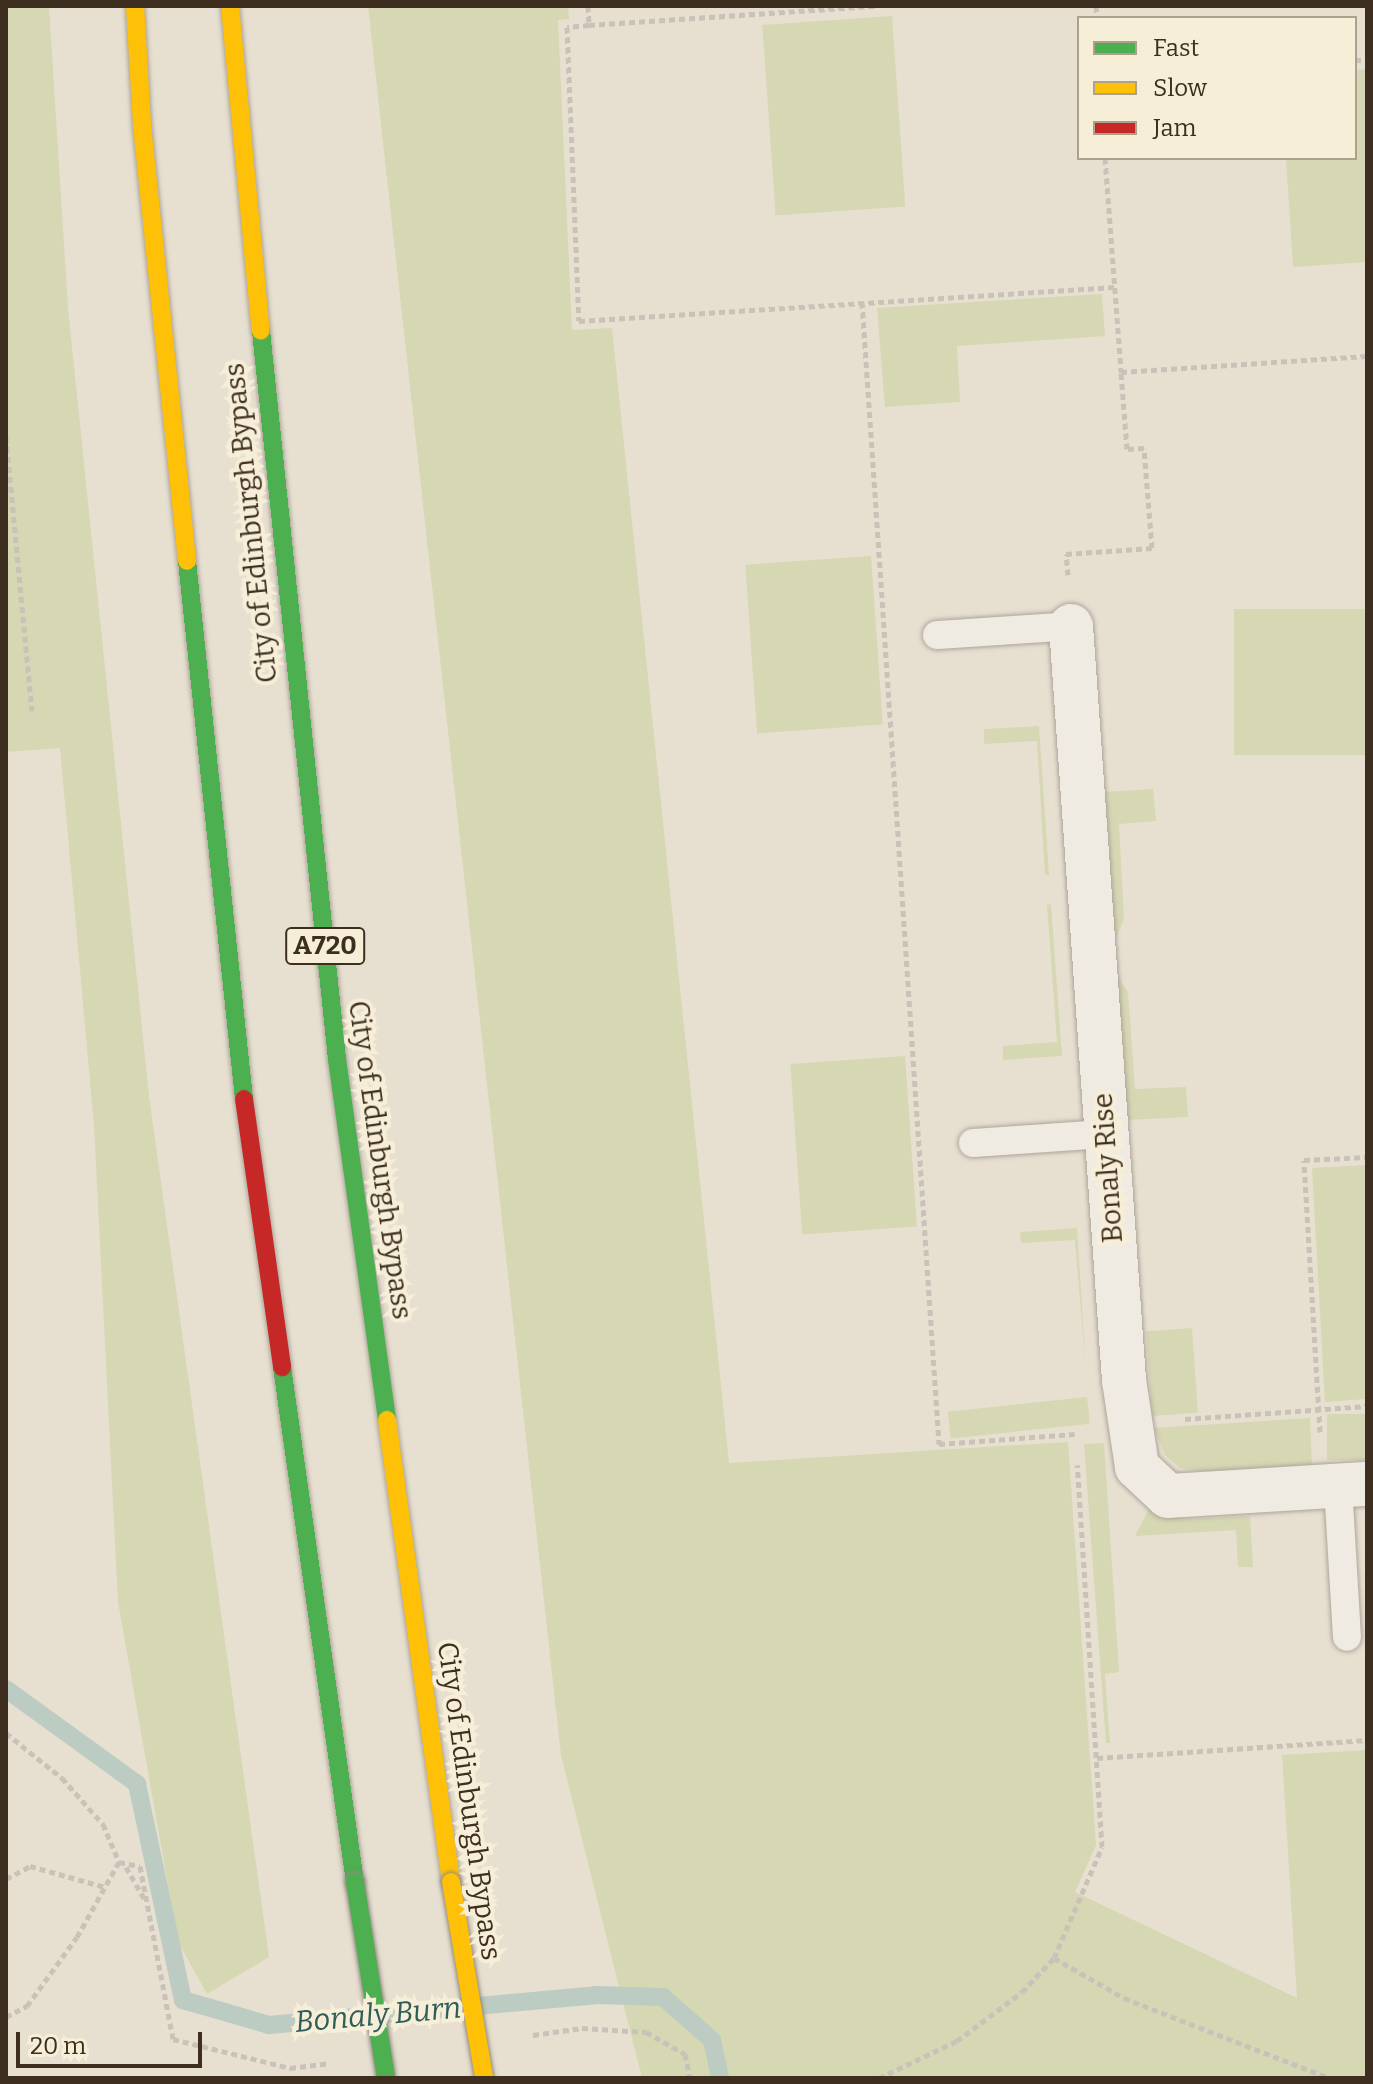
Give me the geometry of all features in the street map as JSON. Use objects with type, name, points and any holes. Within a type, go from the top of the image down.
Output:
[{"type":"highway","points":[[135,6],[142,125],[239,1062],[355,1882],[386,2078]]},
{"type":"highway","name":"City of Edinburgh Bypass","points":[[230,6],[282,560],[337,1059],[451,1882],[484,2078]]},
{"type":"street","name":"Bonaly Rise","points":[[1071,626],[1105,1134],[1129,1427],[1137,1467],[1168,1496],[1343,1485]]},
{"type":"lane","points":[[937,635],[1071,626]]},
{"type":"lane","points":[[973,1143],[1105,1134]]},
{"type":"lane","points":[[1343,1485],[1347,1637]]},
{"type":"path","points":[[588,6],[589,25]]},
{"type":"path","points":[[877,6],[567,27],[579,321],[1115,287]]},
{"type":"path","points":[[1071,626],[1066,554],[1152,548],[1144,448],[1127,449],[1105,160]]},
{"type":"path","points":[[862,302],[939,1444],[1367,1406]]},
{"type":"path","points":[[1121,372],[1367,356]]},
{"type":"path","points":[[6,437],[32,711]]},
{"type":"path","points":[[1343,1485],[1319,1409],[1304,1160],[1367,1157]]},
{"type":"path","points":[[879,2078],[957,2041],[1022,1992],[1054,1958],[1102,1847],[1075,1434]]},
{"type":"path","points":[[6,1733],[62,1778],[103,1824],[146,1902]]},
{"type":"path","points":[[1097,1758],[1367,1740]]},
{"type":"path","points":[[6,2017],[27,2006],[123,1864]]},
{"type":"path","points":[[6,1879],[30,1866],[105,1887]]},
{"type":"path","points":[[1054,1958],[1124,1998],[1329,2078]]},
{"type":"green space","points":[[6,6],[49,6],[68,308],[149,1096],[269,1957],[207,1994],[178,1942],[118,1602],[94,1125],[60,748],[6,752]]},
{"type":"green space","points":[[368,6],[568,6],[569,19],[558,20],[572,330],[612,328],[729,1463],[1068,1442],[1096,1845],[1075,1892],[1297,1998],[1282,1755],[1367,1750],[1367,2078],[642,2078],[561,1755]]},
{"type":"green space","points":[[892,16],[905,207],[776,216],[762,25]]},
{"type":"green space","points":[[1367,69],[1367,262],[1293,267],[1286,160],[1357,160],[1357,70]]},
{"type":"green space","points":[[1102,294],[1105,336],[957,346],[960,402],[885,407],[877,308]]},
{"type":"green space","points":[[871,556],[883,725],[757,733],[745,565]]},
{"type":"green space","points":[[1234,609],[1367,609],[1367,755],[1234,755]]},
{"type":"green space","points":[[1039,726],[1049,875],[1045,875],[1037,741],[984,744],[984,729]]},
{"type":"green space","points":[[1153,789],[1156,821],[1119,824],[1124,919],[1115,940],[1105,792]]},
{"type":"green space","points":[[1051,904],[1062,1056],[1003,1060],[1003,1046],[1057,1042],[1047,905]]},
{"type":"green space","points":[[1116,973],[1128,992],[1135,1089],[1186,1087],[1188,1117],[1125,1120]]},
{"type":"green space","points":[[905,1056],[917,1227],[802,1235],[790,1064]]},
{"type":"green space","points":[[1367,1165],[1367,1399],[1325,1402],[1312,1168]]},
{"type":"green space","points":[[1077,1228],[1086,1370],[1075,1240],[1021,1243],[1020,1232]]},
{"type":"green space","points":[[1192,1328],[1198,1413],[1152,1416],[1146,1331]]},
{"type":"green space","points":[[1087,1397],[1090,1424],[951,1438],[948,1412]]},
{"type":"green space","points":[[1327,1414],[1367,1414],[1367,1460],[1327,1460]]},
{"type":"green space","points":[[1310,1418],[1312,1465],[1208,1472],[1180,1468],[1165,1455],[1154,1428]]},
{"type":"green space","points":[[1104,1443],[1119,1672],[1105,1674],[1110,1743],[1106,1743],[1084,1444]]},
{"type":"green space","points":[[1150,1507],[1185,1519],[1250,1516],[1253,1567],[1238,1567],[1236,1530],[1135,1536]]},
{"type":"waterway","name":"Bonaly Burn","points":[[6,1689],[137,1784],[183,2000],[269,2025],[596,1995],[663,1997],[712,2040],[720,2078]]},
{"type":"traffic: fast","points":[[261,331],[337,1059],[387,1420]]},
{"type":"traffic: fast","points":[[187,561],[244,1099]]},
{"type":"traffic: fast","points":[[282,1367],[355,1882]]},
{"type":"traffic: fast","points":[[355,1882],[386,2078]]},
{"type":"traffic: slow","points":[[135,6],[142,125],[187,561]]},
{"type":"traffic: slow","points":[[230,6],[261,331]]},
{"type":"traffic: slow","points":[[387,1420],[451,1882]]},
{"type":"traffic: slow","points":[[451,1882],[484,2078]]},
{"type":"traffic: jam","points":[[244,1099],[282,1367]]}]
